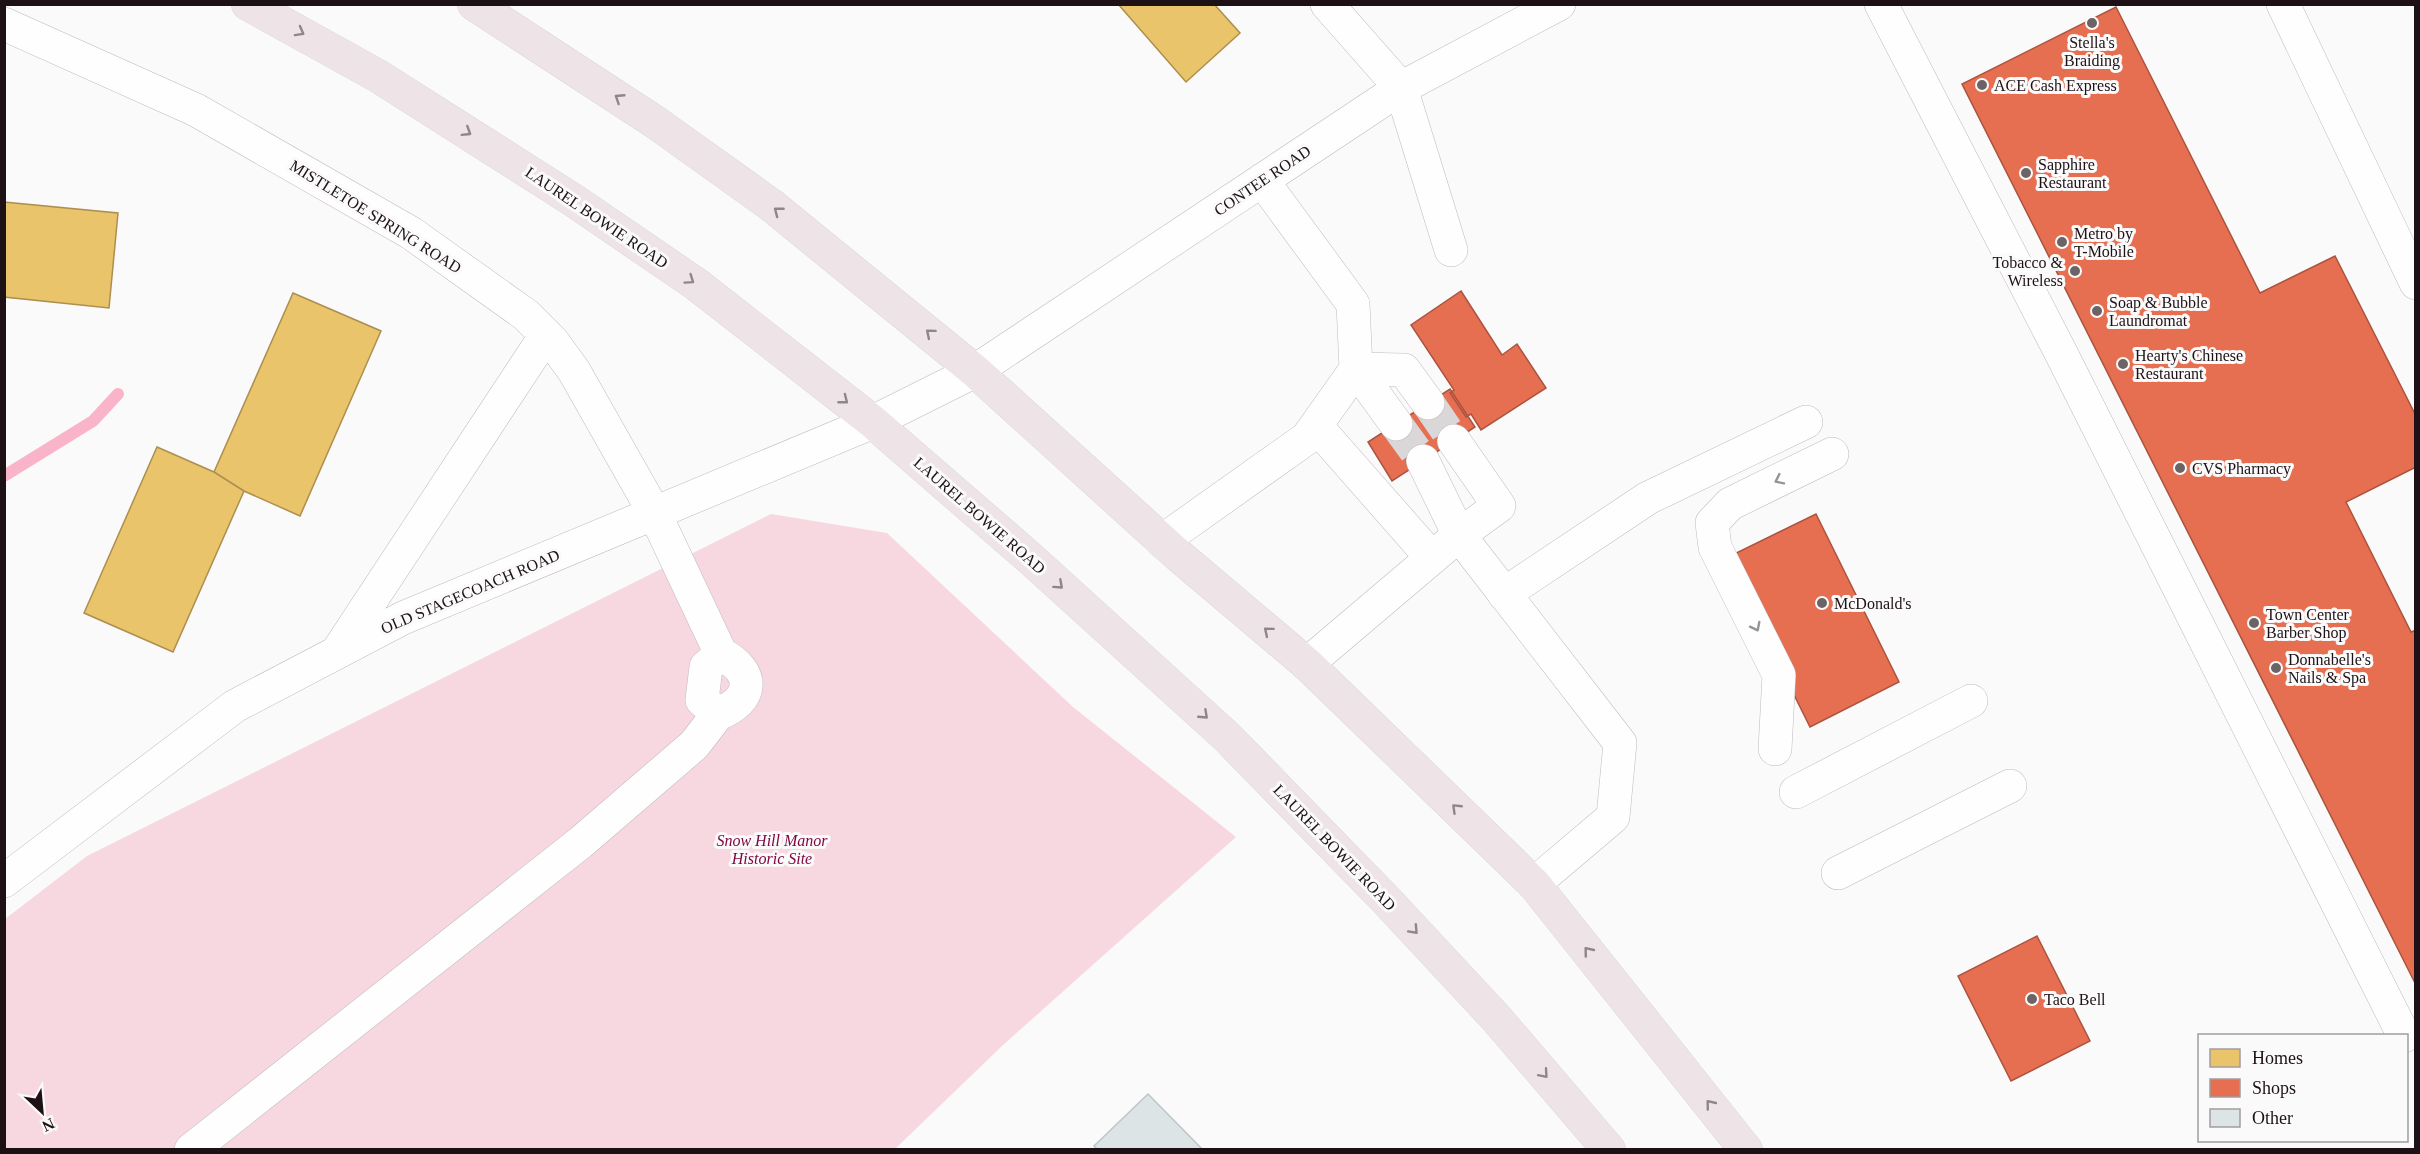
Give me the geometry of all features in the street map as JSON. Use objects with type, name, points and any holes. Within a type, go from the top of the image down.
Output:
[{"type":"main road","name":"LAUREL BOWIE ROAD","points":[[248,4],[378,76],[573,200],[696,284],[873,422],[1032,560],[1227,737],[1387,901],[1488,1010],[1609,1149]]},
{"type":"main road","points":[[474,4],[655,122],[771,205],[975,370],[1162,541],[1307,664],[1534,884],[1746,1149]]},
{"type":"street","name":"CONTEE ROAD","points":[[975,370],[1401,88],[1559,4]]},
{"type":"street","points":[[1881,4],[2062,355],[2403,1034]]},
{"type":"street","points":[[2283,4],[2415,283]]},
{"type":"street","points":[[1332,6],[1401,88],[1451,250]]},
{"type":"street","name":"MISTLETOE SPRING ROAD","points":[[4,24],[196,110],[411,233],[506,298],[546,334],[574,370],[655,514],[721,654],[706,667],[702,700],[718,714],[694,745],[580,843],[190,1149]]},
{"type":"street","points":[[1262,180],[1353,304],[1356,369],[1396,424]]},
{"type":"street","points":[[337,652],[546,334]]},
{"type":"street","points":[[1356,369],[1404,370],[1428,403]]},
{"type":"street","points":[[1162,541],[1307,438],[1356,369]]},
{"type":"street","name":"OLD STAGECOACH ROAD","points":[[4,881],[235,706],[337,652],[403,618],[873,422],[975,370]]},
{"type":"street","points":[[1504,594],[1648,498],[1806,422]]},
{"type":"street","points":[[1316,426],[1432,558]]},
{"type":"street","points":[[1307,664],[1459,535],[1499,506],[1454,441]]},
{"type":"street","points":[[1775,749],[1779,675],[1715,547],[1712,523],[1730,504],[1832,454]]},
{"type":"street","points":[[1423,461],[1459,535],[1620,743],[1613,817],[1534,884]]},
{"type":"street","points":[[1796,792],[1971,701]]},
{"type":"street","points":[[1838,873],[2010,786]]},
{"type":"street","points":[[2408,1045],[2415,1059]]},
{"type":"green space","name":"Snow Hill Manor Historic Site","points":[[771,514],[887,533],[1073,707],[1236,837],[1002,1046],[895,1149],[5,1150],[5,919],[87,856]]},
{"type":"building: Homes","points":[[1118,4],[1214,4],[1240,33],[1186,82]]},
{"type":"building: Homes","points":[[4,202],[118,213],[109,308],[4,297]]},
{"type":"building: Homes","points":[[293,293],[381,331],[300,516],[244,491],[214,472]]},
{"type":"building: Homes","points":[[157,447],[214,472],[244,491],[173,652],[84,613]]},
{"type":"building: Shops","points":[[2116,7],[2260,293],[2335,256],[2416,416],[2416,467],[2346,502],[2411,632],[2416,630],[2416,985],[1962,84]]},
{"type":"building: Shops","points":[[1461,291],[1502,355],[1517,344],[1546,388],[1481,430],[1471,414],[1466,417],[1450,393],[1454,390],[1411,325]]},
{"type":"building: Shops","points":[[1450,389],[1475,427],[1392,481],[1368,442]]},
{"type":"building: Shops","points":[[1816,514],[1899,682],[1810,727],[1726,558]]},
{"type":"building: Shops","points":[[2037,936],[2090,1041],[2011,1081],[1958,976]]},
{"type":"building: Other","points":[[1148,1094],[1203,1150],[1098,1150],[1094,1146]]},
{"type":"waterway","points":[[4,476],[93,421],[118,394]]},
{"type":"tunnel","points":[[1428,403],[1454,441]]},
{"type":"tunnel","points":[[1396,424],[1423,461]]},
{"type":"place","name":"Stella's Braiding","points":[[2092,23]]},
{"type":"place","name":"ACE Cash Express","points":[[1982,85]]},
{"type":"place","name":"Sapphire Restaurant","points":[[2026,173]]},
{"type":"place","name":"Metro by T-Mobile","points":[[2062,242]]},
{"type":"place","name":"Tobacco & Wireless","points":[[2075,271]]},
{"type":"place","name":"Soap & Bubble Laundromat","points":[[2097,311]]},
{"type":"place","name":"Hearty's Chinese Restaurant","points":[[2123,364]]},
{"type":"place","name":"CVS Pharmacy","points":[[2180,468]]},
{"type":"place","name":"McDonald's","points":[[1822,603]]},
{"type":"place","name":"Town Center Barber Shop","points":[[2254,623]]},
{"type":"place","name":"Donnabelle's Nails & Spa","points":[[2276,668]]},
{"type":"place","name":"Taco Bell","points":[[2032,999]]}]
